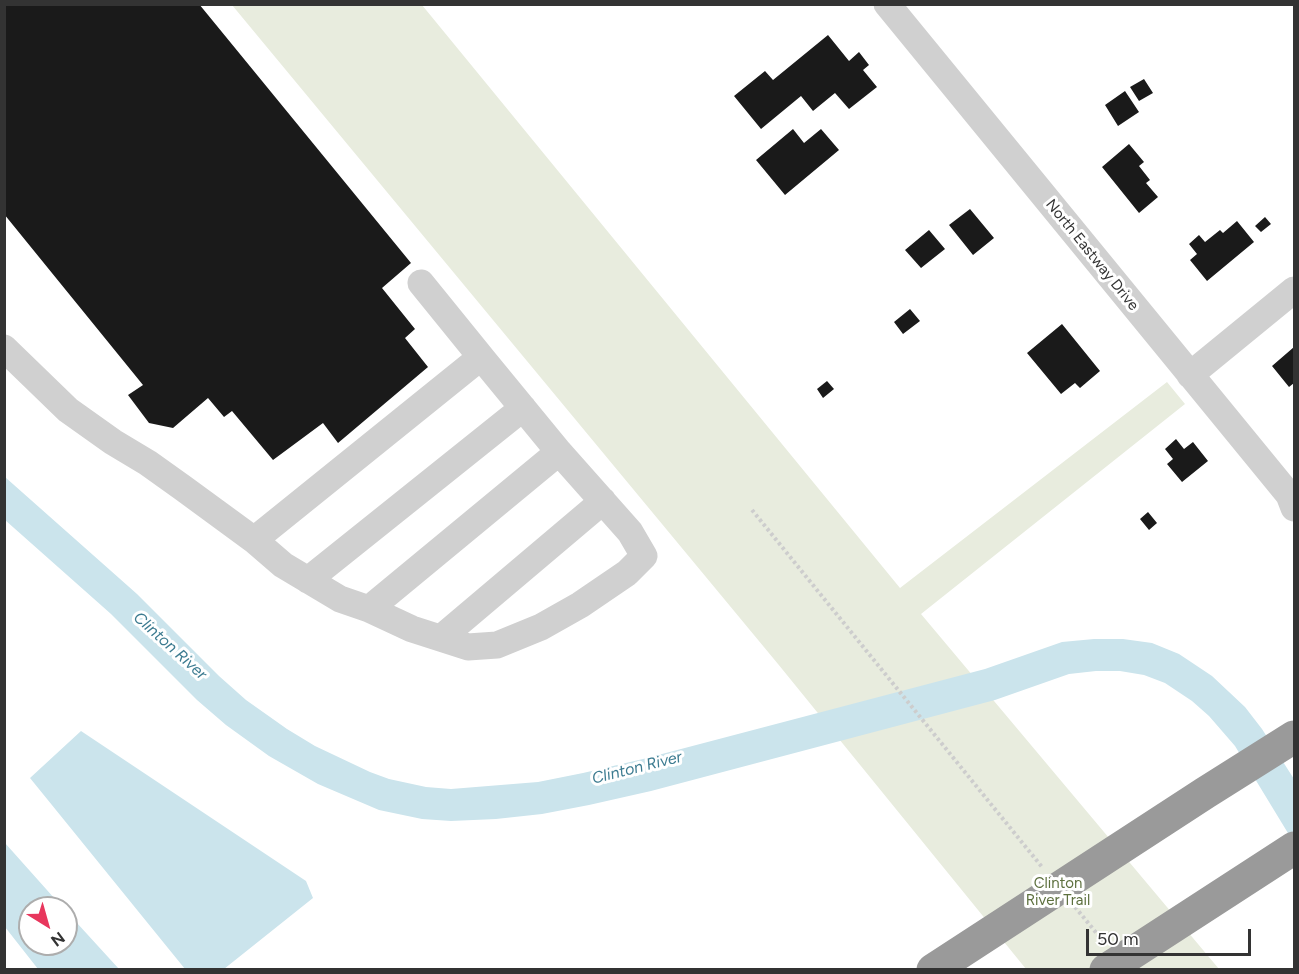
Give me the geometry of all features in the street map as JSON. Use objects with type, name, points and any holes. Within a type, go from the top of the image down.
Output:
[{"type":"highway","points":[[933,969],[1294,737]]},
{"type":"highway","points":[[1106,969],[1294,848]]},
{"type":"street","name":"North Eastway Drive","points":[[887,4],[1289,495],[1294,508]]},
{"type":"street","points":[[4,348],[68,410],[113,442],[157,469],[254,540],[283,565],[340,599],[369,609],[412,629],[468,647],[497,645],[561,616],[627,573],[644,556],[630,532],[559,452],[421,283]]},
{"type":"street","points":[[1191,375],[1294,290]]},
{"type":"street","points":[[254,540],[481,357]]},
{"type":"street","points":[[308,580],[523,408]]},
{"type":"street","points":[[369,609],[559,452]]},
{"type":"street","points":[[441,638],[603,501]]},
{"type":"path","points":[[752,510],[1040,865]]},
{"type":"green space","name":"Clinton River Trail","points":[[232,5],[422,5],[900,588],[1167,382],[1185,404],[921,614],[1219,969],[1026,969],[778,664]]},
{"type":"water","name":"Clinton River","points":[[5,477],[137,594],[246,700],[315,746],[389,779],[426,787],[451,789],[538,782],[643,759],[985,669],[1062,642],[1123,639],[1152,643],[1179,654],[1212,676],[1245,707],[1294,779],[1294,843],[1235,746],[1209,716],[1192,701],[1165,683],[1144,675],[1120,671],[1069,674],[995,700],[651,791],[542,814],[451,821],[422,819],[379,810],[318,784],[269,756],[226,725],[197,700],[111,614],[5,520]]},
{"type":"water","points":[[81,731],[306,881],[313,898],[224,969],[185,969],[30,778]]},
{"type":"water","points":[[5,843],[52,896],[18,896],[18,944],[5,927]]},
{"type":"water","points":[[78,924],[119,969],[38,969],[28,956],[78,956]]},
{"type":"building","points":[[4,4],[199,4],[411,263],[382,288],[415,329],[405,338],[428,367],[338,443],[323,423],[273,460],[232,411],[224,417],[208,398],[173,428],[149,423],[128,395],[143,385],[4,214]]},
{"type":"building","points":[[828,35],[849,61],[859,52],[869,65],[863,70],[877,87],[849,109],[835,93],[813,111],[801,96],[761,129],[734,96],[765,71],[773,80]]},
{"type":"building","points":[[1144,79],[1153,93],[1139,101],[1130,87]]},
{"type":"building","points":[[1125,91],[1139,112],[1118,126],[1105,105]]},
{"type":"building","points":[[793,129],[804,143],[821,129],[839,150],[785,195],[756,160]]},
{"type":"building","points":[[1129,144],[1144,162],[1139,166],[1150,180],[1146,183],[1158,197],[1139,213],[1102,167]]},
{"type":"building","points":[[970,209],[994,238],[973,255],[949,225]]},
{"type":"building","points":[[1265,217],[1271,224],[1261,232],[1255,226]]},
{"type":"building","points":[[1237,221],[1254,242],[1207,281],[1190,260],[1197,254],[1189,244],[1199,235],[1205,242],[1220,230],[1223,233]]},
{"type":"building","points":[[929,230],[945,249],[921,268],[905,250]]},
{"type":"building","points":[[910,309],[920,321],[903,334],[894,322]]},
{"type":"building","points":[[1062,324],[1100,371],[1080,388],[1075,383],[1061,394],[1027,353]]},
{"type":"building","points":[[1294,347],[1294,383],[1289,387],[1272,366]]},
{"type":"building","points":[[827,381],[834,389],[823,398],[817,389]]},
{"type":"building","points":[[1176,439],[1184,449],[1193,442],[1208,461],[1182,482],[1167,464],[1173,459],[1165,449]]},
{"type":"building","points":[[1148,512],[1157,523],[1149,530],[1140,519]]}]
